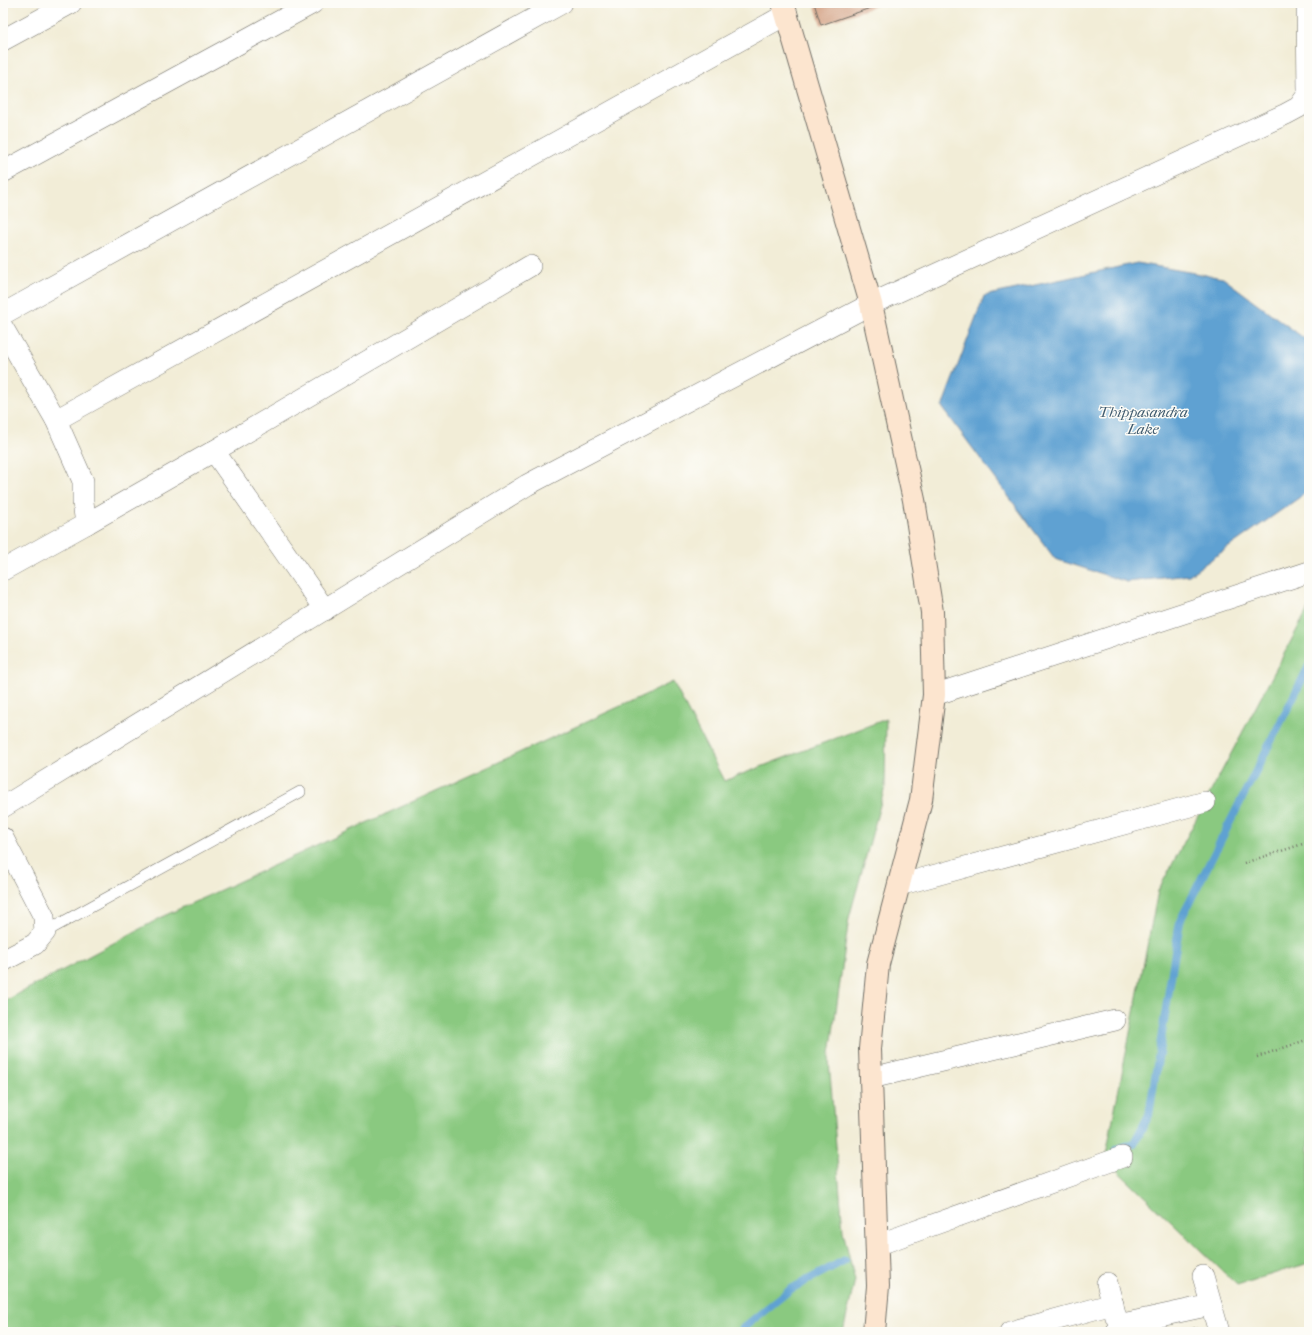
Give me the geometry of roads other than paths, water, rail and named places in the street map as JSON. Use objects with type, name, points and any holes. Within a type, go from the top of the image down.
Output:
[{"type":"main road","points":[[785,9],[871,304],[914,500],[932,612],[934,696],[921,800],[878,964],[870,1049],[878,1286],[874,1332]]},
{"type":"street","points":[[3,40],[71,3]]},
{"type":"street","points":[[3,172],[313,3]]},
{"type":"street","points":[[3,314],[562,3]]},
{"type":"street","points":[[3,807],[527,485],[871,304],[1299,107],[1308,94],[1307,3]]},
{"type":"street","points":[[56,420],[785,9]]},
{"type":"street","points":[[3,570],[214,451],[530,266]]},
{"type":"street","points":[[3,328],[56,420],[83,481],[83,502],[86,524]]},
{"type":"street","points":[[214,451],[325,610]]},
{"type":"street","points":[[934,696],[1309,572]]},
{"type":"street","points":[[899,885],[1205,802]]},
{"type":"street","points":[[3,838],[44,917],[45,932],[35,944],[3,961]]},
{"type":"street","points":[[871,1078],[1115,1020]]},
{"type":"street","points":[[877,1245],[1122,1157]]},
{"type":"street","points":[[1203,1276],[1219,1332]]},
{"type":"street","points":[[1107,1282],[1119,1329],[1211,1305]]},
{"type":"street","points":[[1010,1332],[1113,1304]]},
{"type":"lane","points":[[45,932],[300,792]]},
{"type":"water","name":"Thippasandra Lake","points":[[1137,263],[1223,278],[1309,342],[1309,486],[1303,495],[1189,575],[1127,582],[1055,559],[942,407],[984,296]]},
{"type":"waterway","points":[[1116,1150],[1134,1143],[1149,1115],[1180,921],[1309,666]]},
{"type":"waterway","points":[[741,1332],[743,1328],[791,1289],[845,1260]]}]
